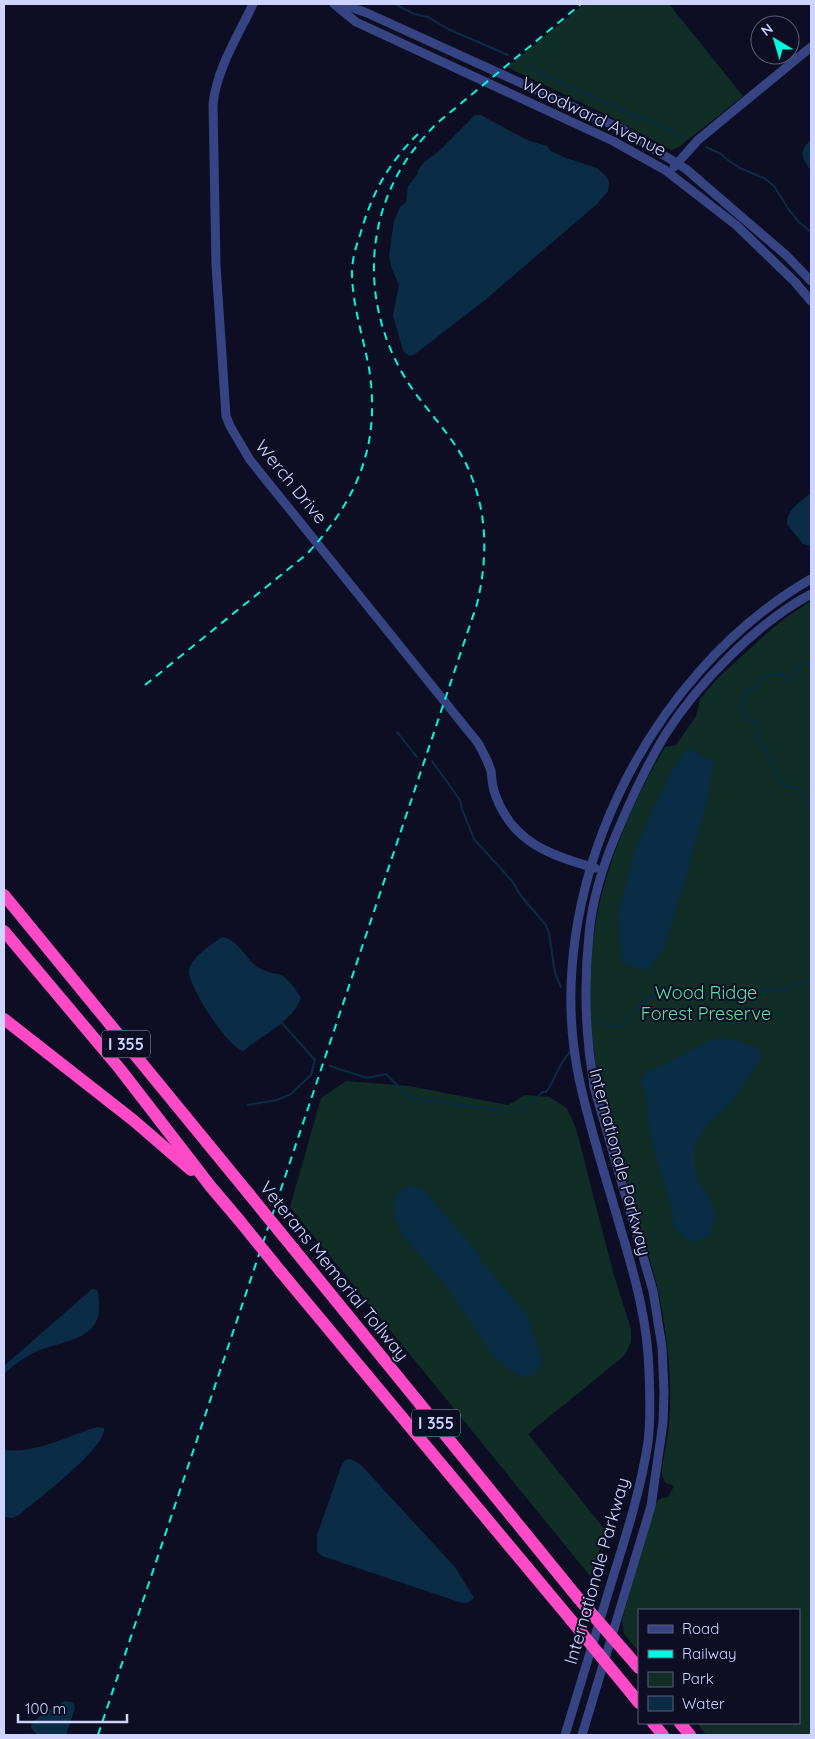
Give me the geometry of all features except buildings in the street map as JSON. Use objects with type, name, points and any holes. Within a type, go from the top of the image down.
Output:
[{"type":"highway","name":"Veterans Memorial Tollway","points":[[4,895],[578,1598],[638,1667]]},
{"type":"highway","name":"I 355","points":[[4,932],[120,1069],[238,1220],[635,1698]]},
{"type":"highway","points":[[4,1019],[133,1120],[211,1187]]},
{"type":"highway","points":[[654,1724],[663,1735]]},
{"type":"highway","points":[[681,1724],[690,1735]]},
{"type":"street","name":"Werch Drive","points":[[253,4],[222,69],[215,88],[213,104],[216,265],[226,416],[230,426],[250,460],[478,742],[490,771],[497,800],[514,828],[529,842],[547,853],[602,870]]},
{"type":"street","name":"Woodward Avenue","points":[[334,4],[356,22],[435,60],[613,140],[669,173],[736,225],[795,282],[811,301]]},
{"type":"street","name":"Woodward Avenue","points":[[342,4],[367,12],[622,129],[677,164],[719,196],[787,256],[811,281]]},
{"type":"street","points":[[669,173],[698,140],[811,47]]},
{"type":"street","name":"Internationale Parkway","points":[[566,1735],[640,1481],[648,1439],[650,1412],[649,1369],[642,1307],[592,1130],[575,1056],[572,1013],[572,967],[574,938],[582,898],[591,867],[618,795],[636,762],[676,699],[744,626],[811,579]]},
{"type":"street","name":"Internationale Parkway","points":[[582,1735],[650,1506],[663,1424],[664,1392],[662,1347],[653,1291],[594,1086],[586,1015],[589,934],[602,870],[635,789],[666,735],[702,686],[748,639],[772,620],[811,594]]},
{"type":"street","points":[[572,1013],[586,1015]]},
{"type":"green space","points":[[584,4],[669,4],[743,96],[679,147],[671,150],[607,115],[507,67]]},
{"type":"green space","name":"Wood Ridge Forest Preserve","points":[[811,601],[811,1735],[706,1735],[698,1724],[800,1724],[800,1609],[638,1609],[638,1651],[624,1634],[622,1620],[653,1508],[659,1500],[668,1497],[674,1486],[666,1483],[662,1474],[669,1426],[670,1373],[664,1320],[657,1285],[598,1077],[592,1031],[590,981],[594,931],[604,886],[623,832],[646,780],[665,747],[676,745],[696,716],[700,699],[718,678],[785,618]]},
{"type":"green space","points":[[346,1081],[409,1086],[508,1105],[525,1095],[549,1097],[567,1108],[576,1128],[613,1272],[631,1329],[631,1342],[624,1356],[528,1434],[606,1531],[590,1576],[290,1207],[321,1098]]},
{"type":"water","points":[[475,115],[481,115],[527,140],[547,146],[551,151],[566,158],[597,168],[606,176],[609,182],[608,191],[597,204],[485,300],[415,354],[409,356],[403,351],[393,315],[399,285],[392,269],[389,255],[394,221],[400,207],[406,202],[408,186],[424,162],[438,152]]},
{"type":"water","points":[[811,140],[811,171],[802,153],[805,146]]},
{"type":"water","points":[[811,493],[811,546],[803,544],[787,524],[792,510]]},
{"type":"water","points":[[688,748],[714,762],[708,797],[664,949],[646,971],[622,962],[618,916],[634,852],[669,775]]},
{"type":"water","points":[[222,937],[234,942],[256,966],[283,976],[291,983],[301,998],[286,1019],[244,1051],[237,1048],[219,1029],[190,978],[189,970],[194,961],[203,951]]},
{"type":"water","points":[[725,1038],[746,1043],[760,1050],[761,1059],[738,1093],[721,1113],[705,1127],[695,1147],[694,1161],[699,1184],[711,1199],[716,1214],[710,1235],[696,1242],[686,1240],[673,1225],[671,1206],[650,1137],[647,1107],[641,1078],[648,1071],[708,1041]]},
{"type":"water","points":[[416,1186],[424,1190],[479,1254],[481,1263],[486,1266],[528,1316],[542,1360],[539,1369],[533,1375],[525,1377],[509,1370],[490,1352],[448,1289],[401,1233],[395,1218],[393,1203],[398,1193],[405,1187]]},
{"type":"water","points":[[92,1289],[97,1290],[99,1309],[97,1319],[86,1333],[30,1355],[4,1374],[4,1366]]},
{"type":"water","points":[[97,1427],[104,1428],[102,1437],[83,1460],[20,1514],[13,1518],[4,1517],[4,1450],[16,1451],[39,1447]]},
{"type":"water","points":[[351,1459],[360,1464],[455,1567],[474,1598],[472,1600],[467,1603],[459,1602],[322,1556],[317,1552],[317,1535],[342,1464],[345,1460]]},
{"type":"water","points":[[65,1701],[73,1702],[75,1708],[66,1735],[37,1735],[31,1728],[32,1723],[41,1715]]},
{"type":"waterway","points":[[395,4],[414,14],[428,17],[448,29],[508,55]]},
{"type":"waterway","points":[[526,65],[544,75],[685,137]]},
{"type":"waterway","points":[[706,147],[721,154],[740,168],[764,178],[774,186],[789,210],[811,232]]},
{"type":"waterway","points":[[811,662],[800,664],[793,678],[785,680],[782,673],[763,677],[757,687],[745,692],[742,709],[749,721],[755,721],[757,724],[757,736],[767,749],[779,779],[786,786],[800,789],[811,808]]},
{"type":"waterway","points":[[397,732],[417,757]]},
{"type":"waterway","points":[[432,761],[460,800],[474,839],[512,881],[521,896],[546,925],[555,973],[561,987]]},
{"type":"waterway","points":[[599,1020],[611,1026],[623,1025],[647,998],[665,990],[730,996],[756,991],[785,989],[811,979]]},
{"type":"waterway","points":[[248,1105],[277,1100],[291,1094],[311,1075],[315,1060],[281,1022]]},
{"type":"waterway","points":[[330,1066],[367,1078],[386,1074],[410,1098],[515,1112],[524,1108],[543,1092],[546,1092],[570,1052]]},
{"type":"railway","points":[[98,1735],[477,604],[483,572],[483,525],[481,509],[472,478],[452,440],[409,384],[394,358],[384,330],[377,302],[374,273],[375,245],[381,216],[391,189],[405,162],[436,124],[581,4]]},
{"type":"railway","points":[[145,685],[307,554],[325,533],[352,491],[362,469],[372,421],[369,368],[352,284],[353,258],[370,206],[382,179],[399,155],[420,132]]}]
